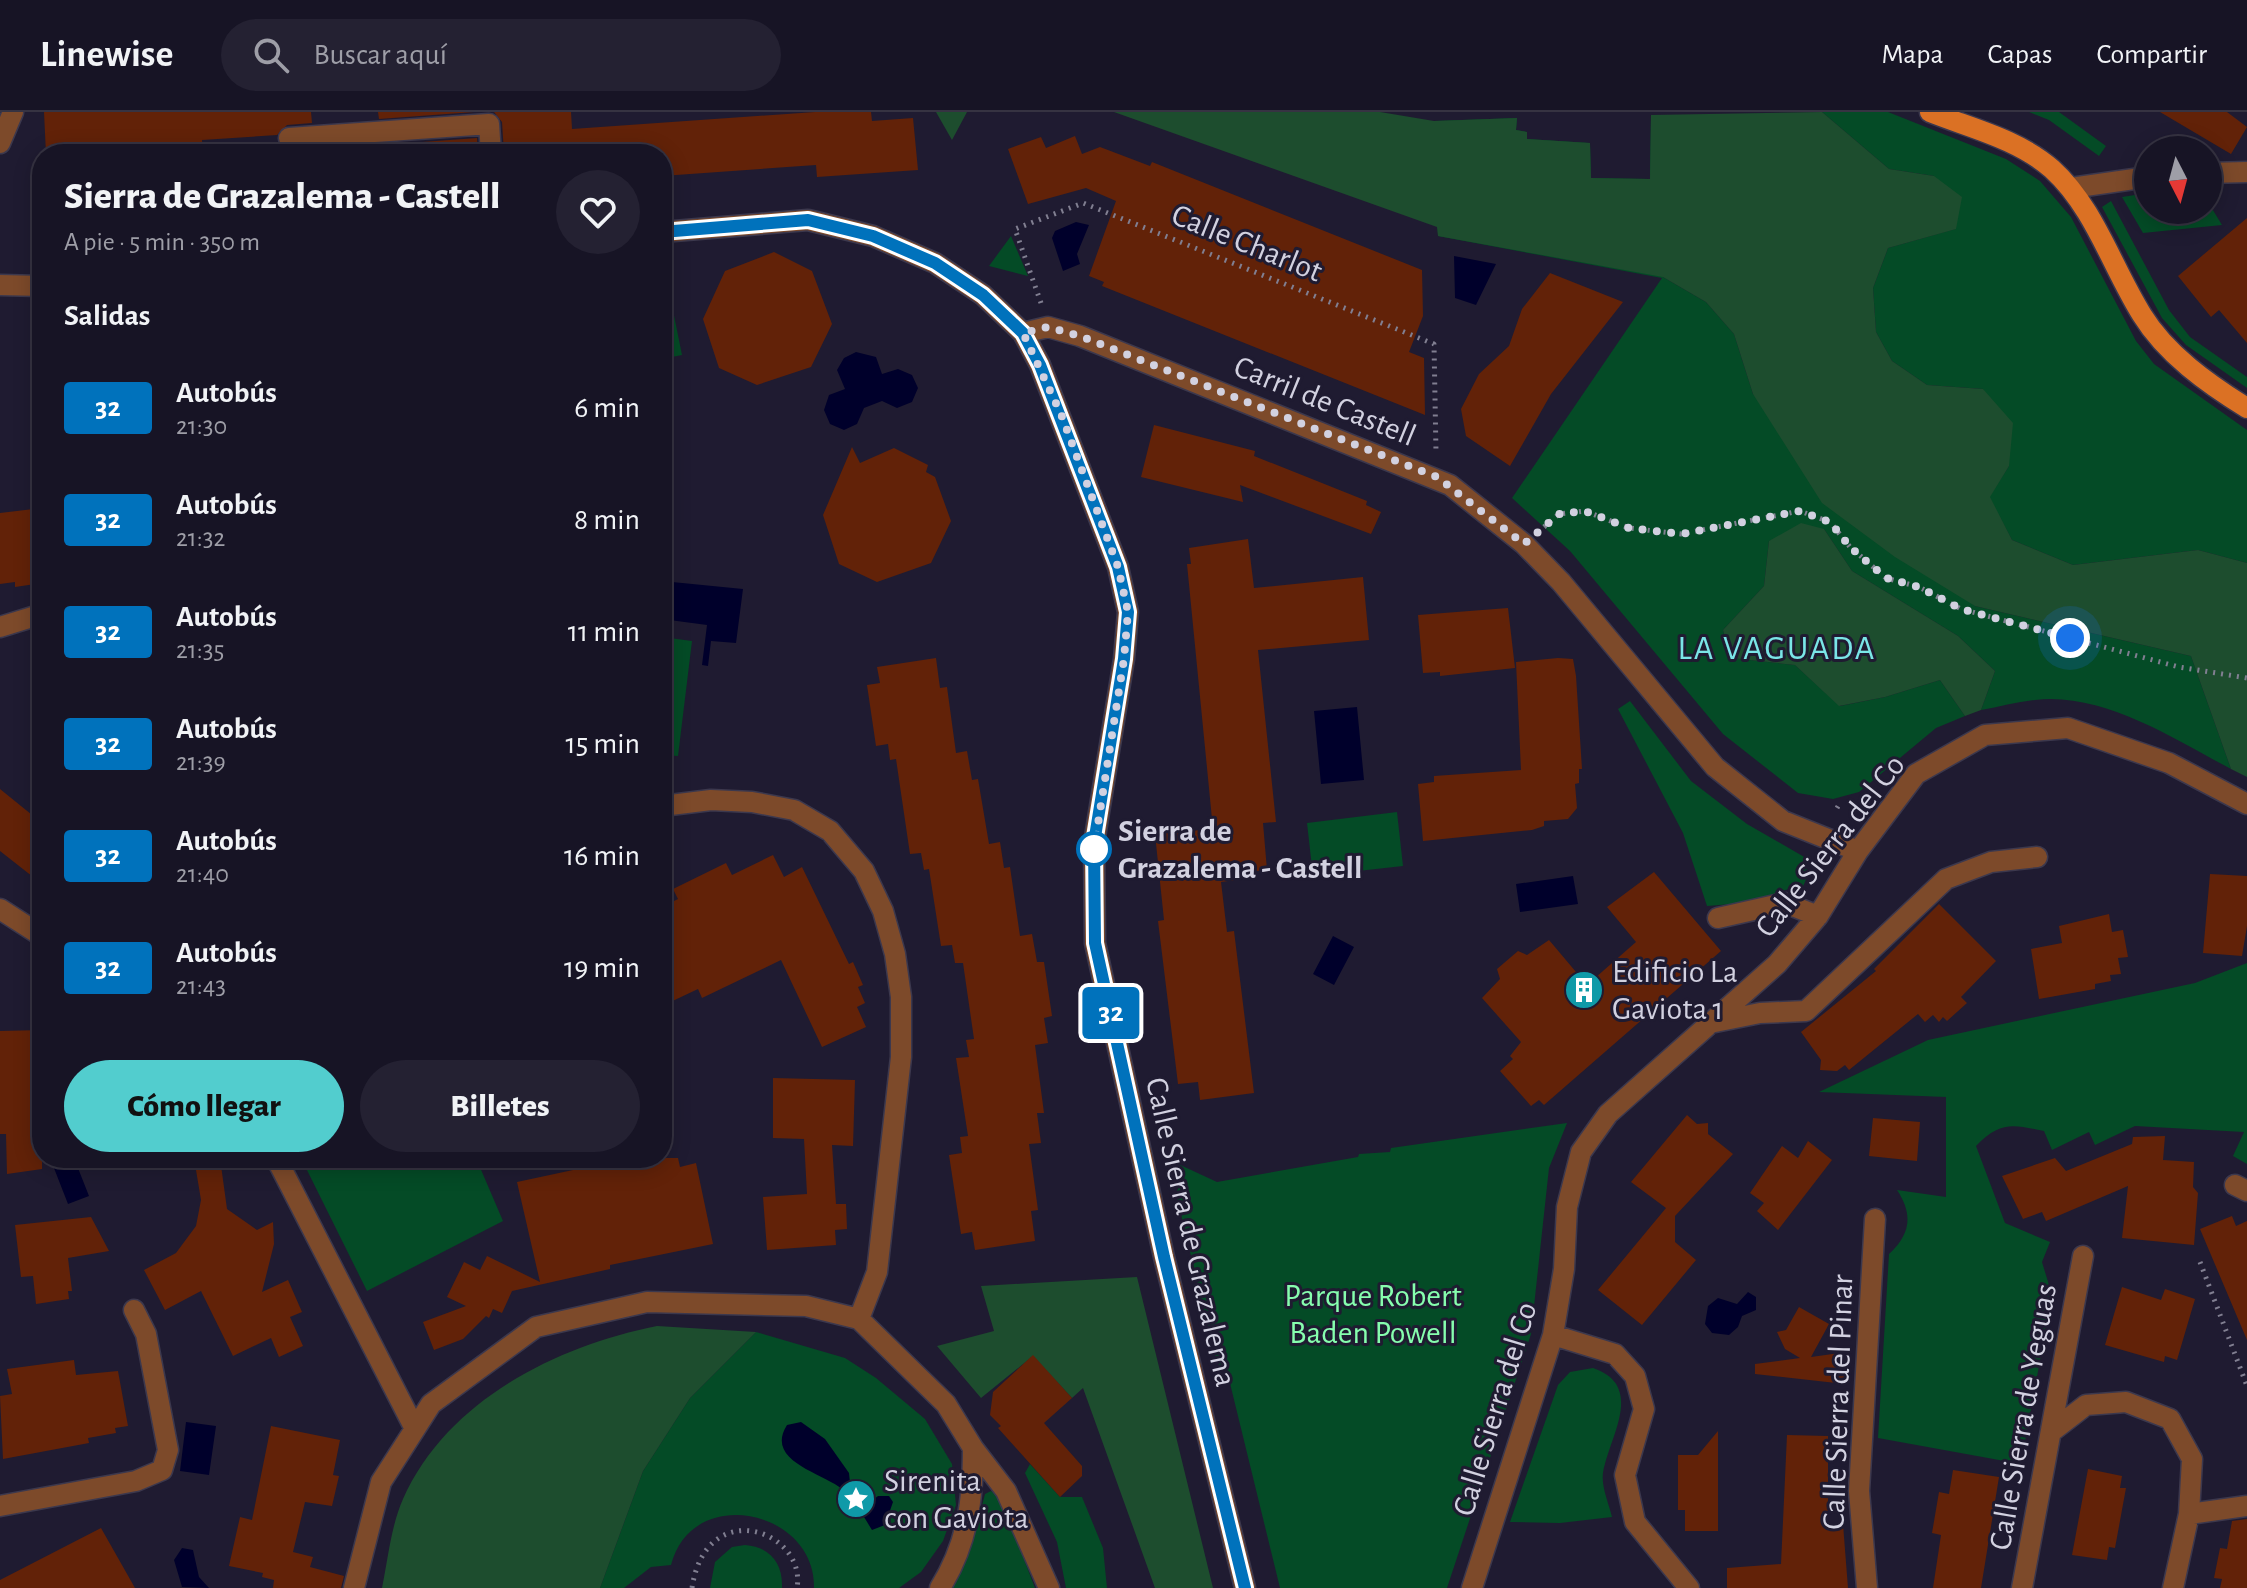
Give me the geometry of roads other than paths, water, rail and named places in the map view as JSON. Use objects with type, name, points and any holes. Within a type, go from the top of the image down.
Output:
[{"type":"main road","points":[[1930,112],[2018,146],[2049,167],[2071,188],[2143,317],[2171,351],[2221,392],[2247,408]]},
{"type":"street","points":[[0,143],[13,112]]},
{"type":"street","points":[[289,138],[489,124],[490,144]]},
{"type":"street","points":[[2222,173],[2247,172]]},
{"type":"street","points":[[2071,188],[2134,179]]},
{"type":"street","points":[[672,231],[808,220],[873,236],[935,263],[983,295],[1023,333]]},
{"type":"street","points":[[0,285],[32,286]]},
{"type":"street","name":"Carril de Castell","points":[[1023,333],[1048,327],[1080,336],[1437,477],[1524,544],[1561,582],[1715,767],[1783,821],[1858,851]]},
{"type":"street","name":"Calle Sierra de Grazalema","points":[[1023,333],[1061,414],[1113,553],[1128,612],[1124,659],[1094,843],[1095,943],[1164,1257],[1245,1588]]},
{"type":"street","points":[[0,627],[32,617]]},
{"type":"street","name":"Calle Sierra del Co","points":[[1472,1588],[1553,1335],[1564,1269],[1567,1207],[1581,1152],[1608,1114],[1777,964],[1818,916],[1858,851],[1916,774],[1985,735],[2027,729],[2068,728],[2169,763],[2247,804]]},
{"type":"street","points":[[672,805],[711,800],[752,802],[794,810],[830,831],[864,871],[883,911],[895,954],[901,997],[901,1057],[877,1272],[859,1319]]},
{"type":"street","points":[[1709,1023],[1760,1013],[1806,1011],[1946,879],[1991,862],[2037,857]]},
{"type":"street","points":[[1718,918],[1785,903],[1818,916]]},
{"type":"street","points":[[0,909],[32,930]]},
{"type":"street","points":[[281,1168],[415,1429]]},
{"type":"street","name":"Calle Sierra del Pinar","points":[[1867,1588],[1859,1491],[1875,1219]]},
{"type":"street","name":"Calle Sierra de Yeguas","points":[[2022,1588],[2083,1256]]},
{"type":"street","points":[[354,1588],[381,1482],[431,1404],[536,1327],[647,1302],[806,1306],[859,1319],[946,1404],[973,1448],[1006,1491],[1049,1588]]},
{"type":"street","points":[[0,1506],[136,1481],[162,1470],[168,1450],[146,1334],[134,1310]]},
{"type":"street","points":[[1553,1335],[1615,1354],[1635,1376],[1644,1409],[1625,1475],[1635,1522],[1689,1588]]},
{"type":"street","points":[[2051,1432],[2086,1405],[2126,1402],[2170,1419],[2192,1459],[2189,1514],[2173,1588]]},
{"type":"street","points":[[940,1588],[967,1533],[973,1502],[973,1448]]},
{"type":"street","points":[[2189,1514],[2247,1506]]},
{"type":"water","points":[[1076,222],[1089,225],[1077,254],[1080,264],[1063,271],[1052,238],[1055,231]]},
{"type":"water","points":[[1454,256],[1496,264],[1476,305],[1455,298]]},
{"type":"water","points":[[856,352],[876,357],[882,374],[898,369],[912,375],[918,388],[912,402],[897,408],[882,401],[864,408],[857,424],[844,430],[830,424],[824,410],[829,395],[845,389],[837,370],[844,358]]},
{"type":"water","points":[[672,582],[743,589],[736,643],[711,641],[708,666],[702,665],[707,625],[672,620]]},
{"type":"water","points":[[1357,707],[1364,780],[1321,784],[1314,711]]},
{"type":"water","points":[[1573,876],[1578,904],[1520,912],[1516,884]]},
{"type":"water","points":[[1333,936],[1354,947],[1334,985],[1313,974]]},
{"type":"water","points":[[54,1168],[78,1168],[89,1196],[68,1204]]},
{"type":"water","points":[[1748,1292],[1756,1297],[1756,1310],[1742,1316],[1738,1327],[1729,1335],[1712,1333],[1705,1324],[1708,1306],[1718,1298],[1737,1304]]},
{"type":"water","points":[[186,1422],[216,1426],[209,1475],[180,1471]]},
{"type":"water","points":[[801,1422],[825,1439],[849,1473],[851,1492],[869,1503],[878,1496],[889,1496],[893,1502],[885,1525],[872,1530],[842,1489],[789,1457],[783,1448],[782,1437],[787,1425]]},
{"type":"water","points":[[182,1548],[193,1550],[199,1577],[209,1588],[182,1587],[174,1560]]},
{"type":"place","name":"Sierra de Grazalema - Castell","points":[[1094,849]]},
{"type":"place","name":"Edificio La Gaviota 1","points":[[1584,990]]},
{"type":"place","name":"Sirenita con Gaviota","points":[[856,1499]]},
{"type":"district","name":"LA VAGUADA","points":[[1777,649]]},
{"type":"park label","name":"Parque Robert Baden Powell","points":[[1373,1314]]}]
